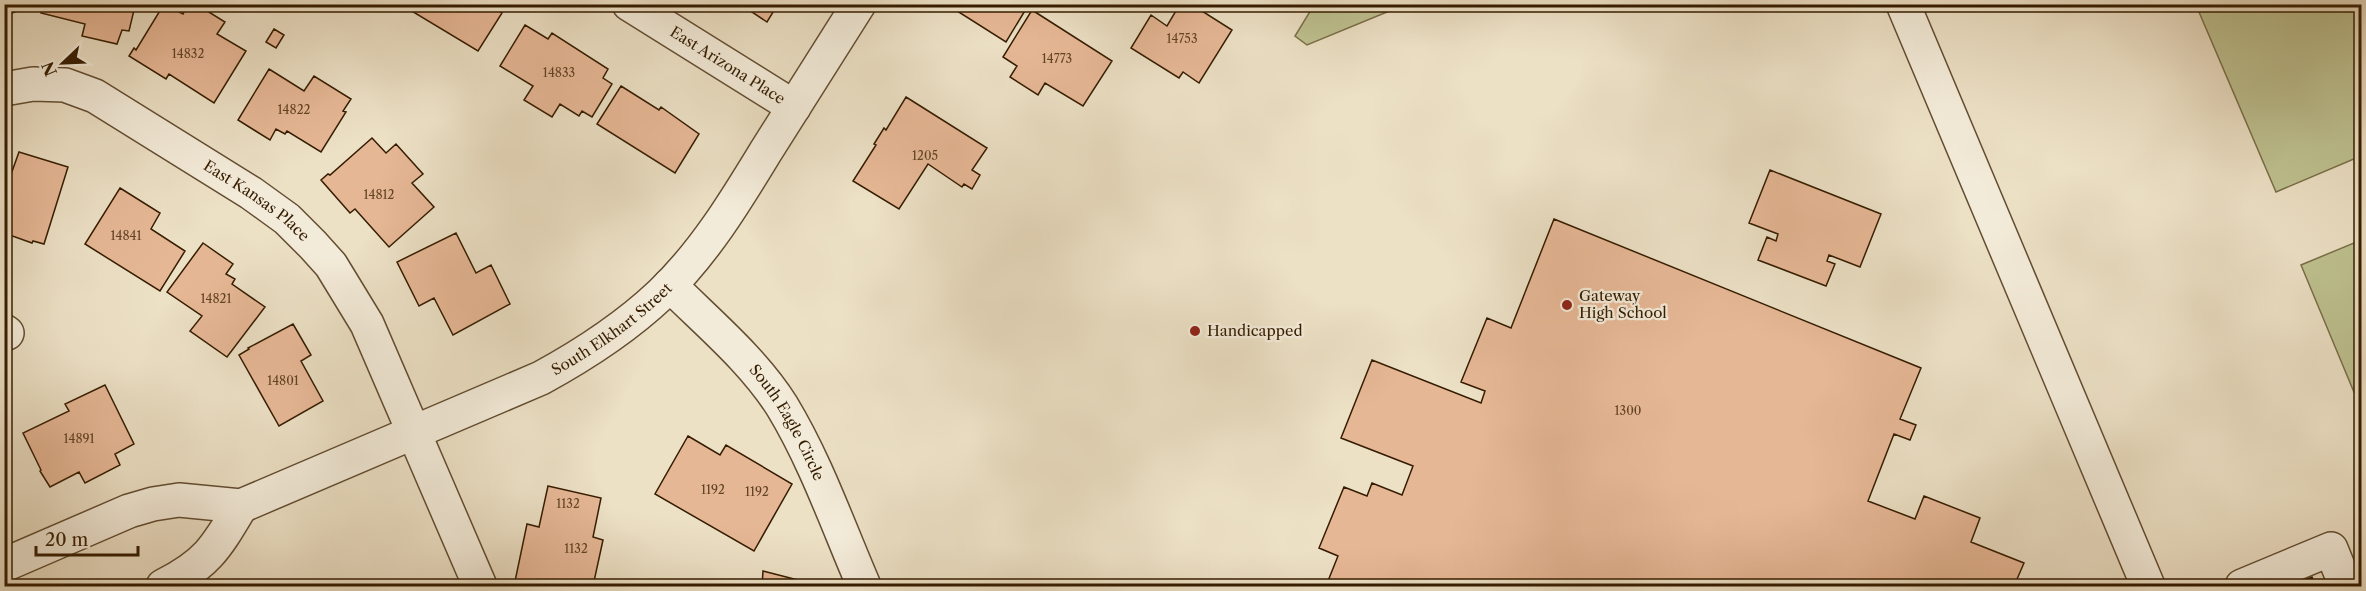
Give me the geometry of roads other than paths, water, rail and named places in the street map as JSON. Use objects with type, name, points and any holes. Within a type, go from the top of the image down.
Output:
[{"type":"street","name":"East Arizona Place","points":[[629,4],[794,108]]},
{"type":"street","name":"South Elkhart Street","points":[[4,565],[129,511],[153,504],[179,500],[241,506],[542,378],[584,354],[625,326],[670,285],[695,258],[733,205],[859,4]]},
{"type":"street","points":[[1903,4],[2148,586]]},
{"type":"street","name":"East Kansas Place","points":[[4,89],[33,84],[65,85],[95,96],[251,192],[287,219],[331,265],[348,290],[367,324],[415,432]]},
{"type":"street","name":"South Eagle Circle","points":[[670,285],[754,369],[781,406],[806,451],[864,586]]},
{"type":"street","points":[[415,432],[480,586]]},
{"type":"street","points":[[163,586],[186,575],[204,561],[220,541],[241,506]]},
{"type":"street","points":[[2242,586],[2331,549],[2346,586]]},
{"type":"place","name":"Gateway High School","points":[[1567,305]]},
{"type":"place","name":"Handicapped","points":[[1195,331]]}]
